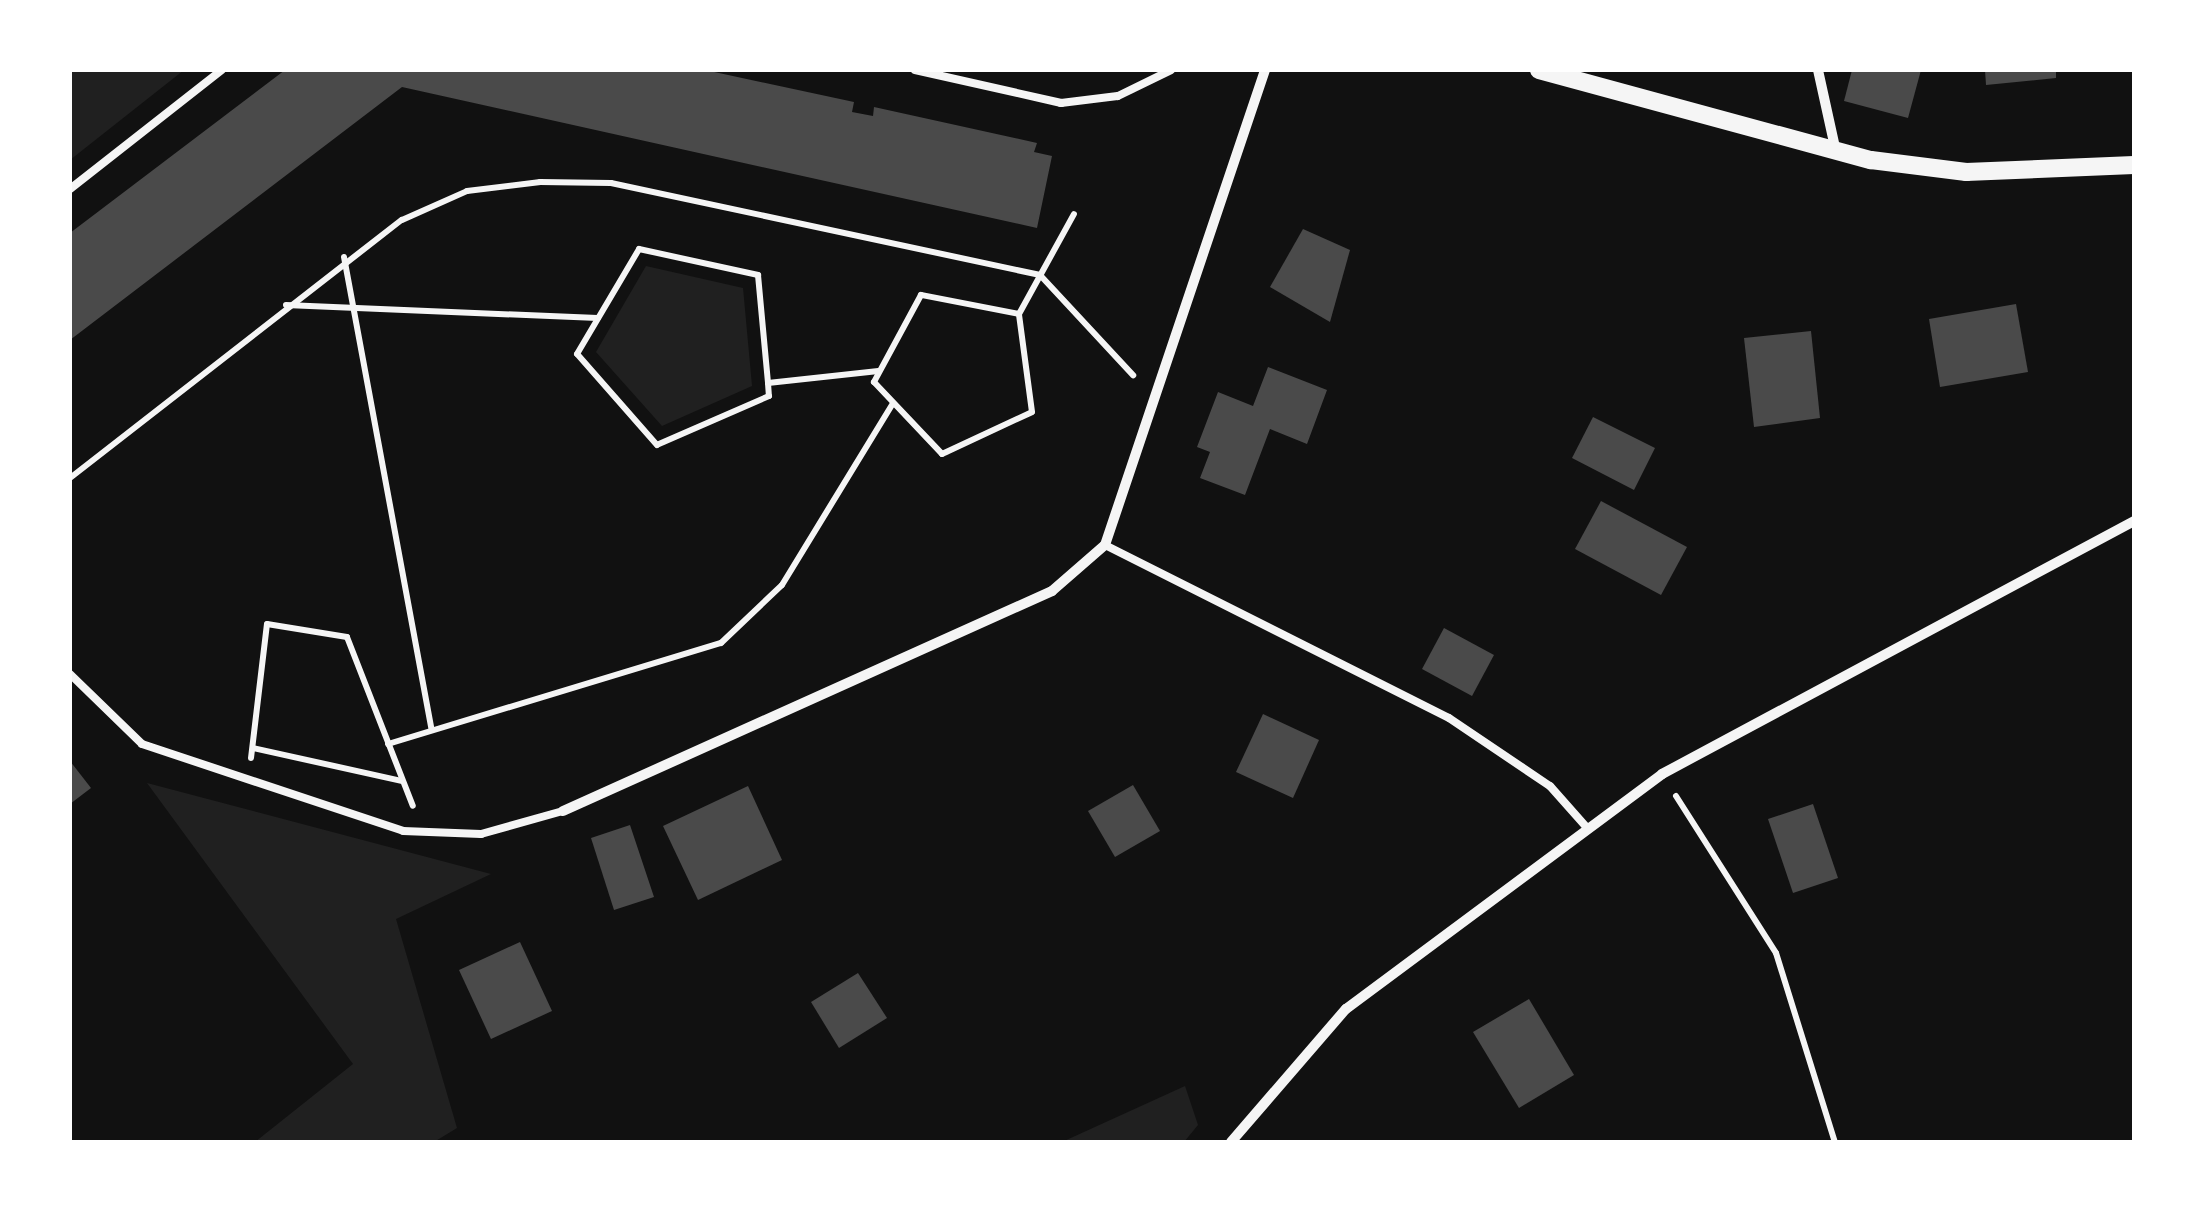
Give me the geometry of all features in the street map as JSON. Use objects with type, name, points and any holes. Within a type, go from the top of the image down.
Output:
[{"type":"street","points":[[563,811],[1052,591],[1105,545],[1266,70]]},
{"type":"street","points":[[1539,70],[1836,153],[1966,172],[2134,165]]},
{"type":"street","points":[[1818,70],[1836,153]]},
{"type":"street","points":[[1231,1142],[1346,1009],[1662,774],[2134,521]]},
{"type":"lane","points":[[70,189],[222,70]]},
{"type":"lane","points":[[915,70],[1061,103],[1118,96],[1170,70]]},
{"type":"lane","points":[[1105,545],[1449,718],[1550,786],[1588,829]]},
{"type":"lane","points":[[70,674],[142,744],[422,831],[482,834],[563,811]]},
{"type":"path","points":[[70,478],[344,257],[467,191],[612,183],[1040,276],[1154,398]]},
{"type":"path","points":[[1019,314],[922,296],[874,382],[942,454],[1032,412],[1019,314],[1074,214]]},
{"type":"path","points":[[638,249],[758,275],[768,383],[769,396],[657,445],[577,354],[638,249]]},
{"type":"path","points":[[344,257],[432,730]]},
{"type":"path","points":[[284,304],[598,318]]},
{"type":"path","points":[[768,383],[880,371]]},
{"type":"path","points":[[388,744],[721,643],[782,585],[893,404]]},
{"type":"path","points":[[249,779],[267,624],[347,637],[422,831]]},
{"type":"path","points":[[253,748],[403,782]]},
{"type":"path","points":[[1662,774],[1776,953],[1835,1142]]},
{"type":"shaded area","points":[[70,70],[184,70],[70,160]]},
{"type":"shaded area","points":[[646,266],[743,288],[752,386],[662,426],[596,352]]},
{"type":"shaded area","points":[[147,783],[491,874],[396,919],[457,1128],[434,1142],[255,1142],[353,1064]]},
{"type":"shaded area","points":[[1185,1086],[1198,1125],[1184,1142],[1062,1142]]},
{"type":"building","points":[[285,70],[705,70],[854,102],[852,112],[873,116],[874,107],[1037,143],[1034,152],[1052,156],[1037,228],[402,87],[70,340],[70,233]]},
{"type":"building","points":[[1852,70],[1921,70],[1908,118],[1844,101]]},
{"type":"building","points":[[1985,70],[2056,70],[2056,78],[1986,85]]},
{"type":"building","points":[[1303,229],[1350,250],[1330,322],[1270,287]]},
{"type":"building","points":[[2016,304],[2028,372],[1940,387],[1929,319]]},
{"type":"building","points":[[1811,331],[1820,418],[1754,427],[1744,338]]},
{"type":"building","points":[[1268,367],[1327,390],[1307,444],[1270,429],[1245,495],[1200,478],[1210,452],[1197,447],[1218,392],[1253,406]]},
{"type":"building","points":[[1593,417],[1655,448],[1634,490],[1572,458]]},
{"type":"building","points":[[1601,501],[1687,547],[1661,595],[1575,549]]},
{"type":"building","points":[[1444,628],[1494,655],[1472,696],[1422,669]]},
{"type":"building","points":[[1263,714],[1319,740],[1293,798],[1236,772]]},
{"type":"building","points":[[70,761],[91,788],[70,804]]},
{"type":"building","points":[[1133,785],[1160,831],[1115,857],[1088,811]]},
{"type":"building","points":[[748,786],[782,860],[698,900],[663,826]]},
{"type":"building","points":[[1813,804],[1838,878],[1793,893],[1768,819]]},
{"type":"building","points":[[630,825],[654,897],[614,910],[591,838]]},
{"type":"building","points":[[520,942],[552,1011],[491,1039],[459,970]]},
{"type":"building","points":[[858,973],[887,1018],[839,1048],[811,1002]]},
{"type":"building","points":[[1529,999],[1574,1075],[1519,1108],[1473,1032]]}]
